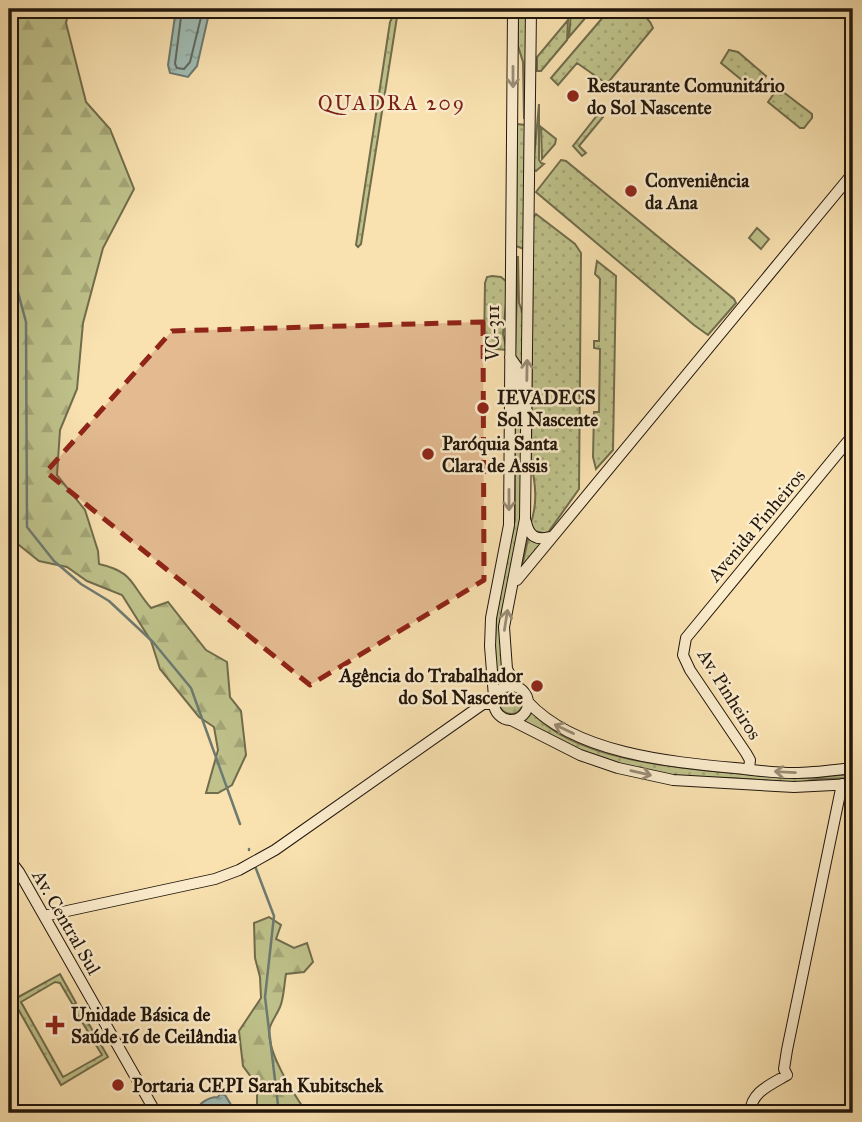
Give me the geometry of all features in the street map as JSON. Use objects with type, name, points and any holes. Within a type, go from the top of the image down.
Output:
[{"type":"main road","name":"VC-311","points":[[494,700],[491,618],[509,525],[513,9]]},
{"type":"main road","name":"VC-311","points":[[516,686],[507,669],[504,626],[525,519],[531,9]]},
{"type":"main road","points":[[513,99],[517,119],[524,123],[530,120]]},
{"type":"main road","points":[[513,584],[853,173]]},
{"type":"main road","points":[[511,259],[518,251],[526,259],[525,294],[528,304]]},
{"type":"main road","points":[[510,356],[517,368],[517,410],[523,415],[527,411]]},
{"type":"main road","name":"Avenida Pinheiros","points":[[686,638],[853,435]]},
{"type":"main road","points":[[525,519],[527,531],[541,540],[550,537]]},
{"type":"main road","name":"Av. Pinheiros","points":[[686,638],[683,655],[690,670],[746,753],[750,760],[749,769]]},
{"type":"main road","points":[[44,916],[236,872],[275,850],[494,700],[500,688],[516,686],[524,692],[528,702],[541,716],[562,729],[636,755],[671,762],[794,773],[853,768]]},
{"type":"main road","points":[[494,700],[500,717],[511,720],[568,750],[618,768],[673,780],[794,787],[848,784],[787,1050],[784,1069],[787,1075],[756,1094],[750,1109]]},
{"type":"main road","points":[[511,720],[525,713],[528,702]]},
{"type":"main road","name":"Av. Central Sul","points":[[9,859],[19,872],[156,1113]]},
{"type":"highlighted area","points":[[483,322],[484,580],[310,685],[46,472],[172,331]]},
{"type":"green space","points":[[9,9],[69,9],[66,23],[86,102],[110,129],[134,189],[103,248],[83,323],[77,389],[60,430],[57,475],[85,510],[98,551],[99,564],[125,575],[151,608],[168,602],[206,650],[227,662],[230,697],[241,711],[246,755],[232,785],[218,793],[206,793],[218,750],[214,727],[199,717],[160,669],[151,641],[122,595],[87,581],[67,567],[39,561],[9,537]]},
{"type":"green space","points":[[518,9],[527,9],[524,119],[523,62],[518,46]]},
{"type":"green space","points":[[575,9],[593,9],[569,37],[571,12]]},
{"type":"green space","points":[[610,9],[641,14],[653,28],[607,84],[577,63],[558,85],[551,78]]},
{"type":"green space","points":[[394,14],[397,17],[361,244],[358,247],[356,245],[390,22]]},
{"type":"green space","points":[[568,20],[567,40],[541,71],[537,71],[537,57]]},
{"type":"green space","points":[[729,50],[738,52],[766,76],[757,90],[721,63]]},
{"type":"green space","points":[[778,88],[812,114],[804,128],[800,128],[768,102]]},
{"type":"green space","points":[[539,104],[539,160],[544,164],[536,171],[533,169]]},
{"type":"green space","points":[[599,113],[603,117],[579,146],[586,153],[582,156],[573,146]]},
{"type":"green space","points":[[517,124],[525,125],[524,249],[516,246]]},
{"type":"green space","points":[[541,127],[556,139],[542,159]]},
{"type":"green space","points":[[561,160],[566,161],[734,299],[736,303],[708,335],[536,192]]},
{"type":"green space","points":[[536,214],[575,244],[581,253],[579,489],[547,534],[535,531],[530,525],[535,495],[531,464],[533,218]]},
{"type":"green space","points":[[757,228],[769,239],[761,249],[749,238]]},
{"type":"green space","points":[[518,256],[519,303],[524,316],[523,412],[520,372],[515,355]]},
{"type":"green space","points":[[597,261],[616,276],[613,450],[596,469],[593,457],[594,412],[599,412],[600,349],[594,348],[594,341],[599,341],[600,279],[595,274]]},
{"type":"green space","points":[[487,277],[501,277],[508,283],[503,334],[507,350],[484,348],[485,283]]},
{"type":"green space","points":[[515,421],[522,422],[521,527],[502,616],[500,640],[508,680],[496,686],[497,603],[515,520]]},
{"type":"green space","points":[[528,539],[541,544],[522,567]]},
{"type":"green space","points":[[511,690],[522,697],[523,702],[516,713],[511,714],[500,707],[499,702],[506,691]]},
{"type":"green space","points":[[532,712],[550,728],[573,741],[598,751],[655,764],[791,778],[853,774],[853,778],[817,779],[798,783],[671,777],[593,757],[523,721]]},
{"type":"green space","points":[[269,917],[281,925],[276,939],[294,948],[307,943],[313,962],[304,972],[286,974],[283,996],[269,1036],[282,1072],[307,1113],[257,1113],[257,1085],[243,1066],[239,1031],[261,998],[260,977],[255,958],[254,923]]},
{"type":"green space","points":[[60,974],[76,1003],[73,1005],[60,983],[55,982],[21,1002],[63,1077],[102,1055],[75,1010],[79,1007],[108,1057],[61,1085],[13,1000]]},
{"type":"water","points":[[176,9],[210,9],[197,66],[188,77],[170,73],[168,65]]},
{"type":"water","points":[[220,1094],[225,1095],[236,1113],[196,1113],[204,1102]]},
{"type":"waterway","points":[[9,259],[26,322],[27,527],[54,561],[81,584],[109,601],[153,642],[191,688],[240,824]]},
{"type":"waterway","points":[[255,866],[274,916],[265,997],[279,1113]]},
{"type":"place","name":"Restaurante Comunitário do Sol Nascente","points":[[573,96]]},
{"type":"place","name":"Conveniência da Ana","points":[[631,191]]},
{"type":"place","name":"IEVADECS Sol Nascente","points":[[483,408]]},
{"type":"place","name":"Paróquia Santa Clara de Assis","points":[[428,454]]},
{"type":"place","name":"Agência do Trabalhador do Sol Nascente","points":[[537,686]]},
{"type":"place","name":"Unidade Básica de Saúde 16 de Ceilândia","points":[[55,1025]]},
{"type":"place","name":"Portaria CEPI Sarah Kubitschek","points":[[118,1085]]},
{"type":"district","name":"QUADRA 209","points":[[392,103]]}]
